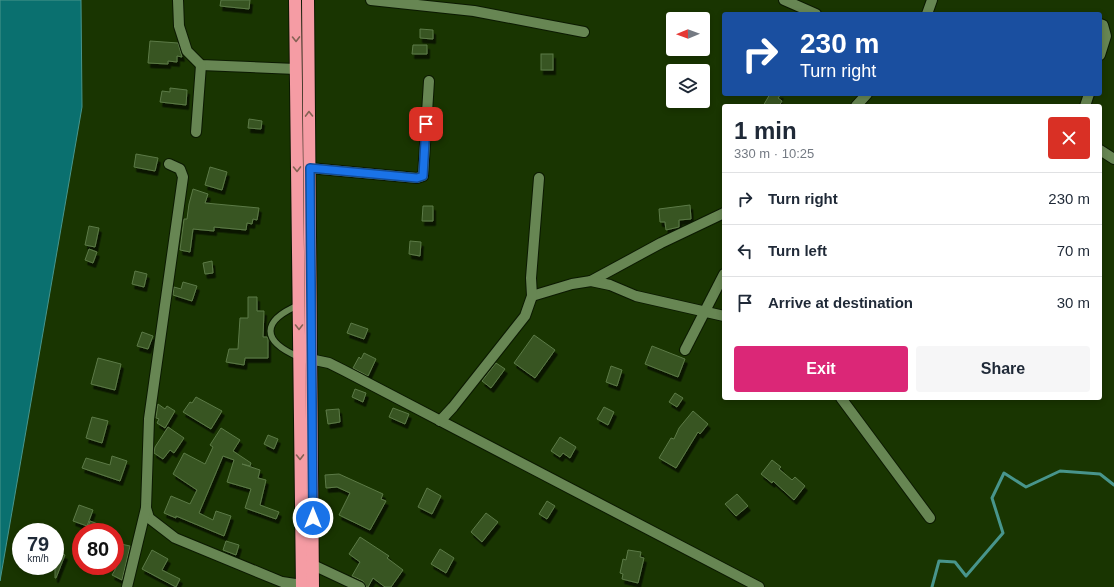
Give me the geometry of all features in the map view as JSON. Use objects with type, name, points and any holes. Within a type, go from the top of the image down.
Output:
[{"type":"highway","points":[[295,0],[299,358],[306,586]]},
{"type":"highway","points":[[306,586],[313,565],[308,0]]},
{"type":"street","points":[[178,0],[179,26],[187,51],[202,65],[296,69]]},
{"type":"street","points":[[370,0],[474,11],[584,32]]},
{"type":"street","points":[[784,0],[811,12]]},
{"type":"street","points":[[928,12],[932,0]]},
{"type":"street","points":[[1102,25],[1106,36],[1102,49]]},
{"type":"street","points":[[196,132],[202,65]]},
{"type":"street","points":[[310,168],[417,178],[423,176],[429,81]]},
{"type":"street","points":[[858,104],[865,96]]},
{"type":"street","points":[[1102,151],[1114,159]]},
{"type":"street","points":[[127,587],[146,508],[148,418],[183,177],[180,169],[169,164]]},
{"type":"street","points":[[440,421],[453,407],[525,316],[532,296],[531,278],[539,178]]},
{"type":"street","points":[[590,281],[722,214]]},
{"type":"street","points":[[685,350],[722,278]]},
{"type":"street","points":[[532,296],[572,284],[590,281],[610,284],[636,296],[722,315]]},
{"type":"street","points":[[299,358],[311,358],[343,370],[759,587]]},
{"type":"street","points":[[842,400],[930,518]]},
{"type":"street","points":[[146,508],[149,518],[175,538],[282,582],[306,586]]},
{"type":"street","points":[[313,565],[360,587]]},
{"type":"lane","points":[[299,305],[284,311],[276,318],[270,334],[272,339],[281,349],[299,358]]},
{"type":"water","points":[[0,0],[81,0],[82,107],[0,581]]},
{"type":"building","points":[[221,0],[250,0],[249,9],[220,6]]},
{"type":"building","points":[[420,29],[433,30],[433,39],[420,38]]},
{"type":"building","points":[[150,41],[178,43],[182,57],[177,56],[177,62],[168,61],[168,64],[148,63]]},
{"type":"building","points":[[413,45],[427,45],[427,54],[412,54]]},
{"type":"building","points":[[541,54],[553,54],[553,70],[541,70]]},
{"type":"building","points":[[170,88],[187,90],[186,105],[160,102],[162,91],[170,92]]},
{"type":"building","points":[[769,96],[780,96],[778,98],[782,101],[780,104],[764,104]]},
{"type":"building","points":[[249,119],[262,121],[261,129],[248,128]]},
{"type":"building","points":[[136,154],[158,158],[155,171],[134,167]]},
{"type":"building","points":[[210,167],[227,172],[222,190],[205,185]]},
{"type":"building","points":[[193,189],[208,194],[205,203],[259,208],[257,220],[253,219],[252,224],[247,223],[246,230],[214,227],[214,231],[193,229],[190,252],[180,250],[184,219],[187,219]]},
{"type":"building","points":[[690,205],[691,219],[679,220],[679,227],[666,230],[665,222],[660,222],[659,209]]},
{"type":"building","points":[[423,206],[433,206],[433,221],[422,221]]},
{"type":"building","points":[[89,226],[99,228],[95,247],[85,245]]},
{"type":"building","points":[[410,241],[421,242],[420,256],[409,254]]},
{"type":"building","points":[[89,249],[97,252],[93,263],[85,260]]},
{"type":"building","points":[[212,261],[213,273],[205,274],[203,263]]},
{"type":"building","points":[[135,271],[147,274],[144,287],[132,284]]},
{"type":"building","points":[[183,282],[197,286],[192,301],[173,295],[174,287],[181,289]]},
{"type":"building","points":[[248,297],[257,297],[257,311],[264,311],[263,337],[267,337],[268,339],[268,358],[245,358],[244,365],[226,362],[229,349],[238,349],[240,318],[248,318]]},
{"type":"building","points":[[351,323],[368,329],[364,339],[347,333]]},
{"type":"building","points":[[142,332],[153,336],[148,349],[137,346]]},
{"type":"building","points":[[534,335],[555,350],[535,378],[514,363]]},
{"type":"building","points":[[652,346],[685,359],[678,377],[645,364]]},
{"type":"building","points":[[364,353],[376,359],[368,376],[353,368],[359,357],[361,359]]},
{"type":"building","points":[[98,358],[121,364],[115,390],[91,384]]},
{"type":"building","points":[[496,363],[505,369],[491,388],[482,381]]},
{"type":"building","points":[[611,366],[622,370],[617,386],[606,382]]},
{"type":"building","points":[[355,389],[366,393],[363,402],[352,397]]},
{"type":"building","points":[[675,393],[683,398],[677,407],[669,402]]},
{"type":"building","points":[[196,397],[222,411],[211,429],[183,412],[190,402],[192,403]]},
{"type":"building","points":[[158,404],[165,409],[167,406],[175,411],[165,428],[157,423],[159,419],[156,418]]},
{"type":"building","points":[[604,407],[614,412],[608,425],[597,419]]},
{"type":"building","points":[[393,408],[409,414],[405,424],[389,417]]},
{"type":"building","points":[[339,409],[340,422],[328,424],[326,410]]},
{"type":"building","points":[[693,411],[708,424],[700,434],[698,432],[676,468],[659,458],[671,438],[674,439],[679,428]]},
{"type":"building","points":[[92,417],[108,421],[102,443],[86,438]]},
{"type":"building","points":[[168,427],[184,438],[174,453],[170,450],[163,459],[154,453],[155,447]]},
{"type":"building","points":[[221,428],[240,440],[233,451],[251,463],[250,466],[242,464],[260,470],[258,478],[266,480],[260,505],[279,512],[276,519],[245,508],[251,489],[227,482],[234,460],[223,456],[199,513],[213,520],[216,511],[231,516],[224,536],[176,516],[176,518],[164,513],[171,496],[190,504],[197,490],[173,474],[184,453],[205,464],[213,447],[210,445]]},
{"type":"building","points":[[268,435],[278,439],[274,449],[264,444]]},
{"type":"building","points":[[560,437],[576,447],[570,458],[563,453],[560,457],[551,451]]},
{"type":"building","points":[[112,456],[127,461],[120,481],[82,468],[86,458],[110,465]]},
{"type":"building","points":[[772,460],[781,467],[779,469],[792,480],[795,477],[805,486],[794,500],[773,481],[772,483],[761,474]]},
{"type":"building","points":[[339,474],[383,494],[381,499],[386,501],[370,530],[339,515],[350,493],[337,487],[326,488],[325,475]]},
{"type":"building","points":[[427,488],[441,496],[432,514],[418,507]]},
{"type":"building","points":[[737,494],[748,506],[736,516],[725,504]]},
{"type":"building","points":[[547,501],[555,506],[547,519],[539,514]]},
{"type":"building","points":[[79,505],[93,510],[88,523],[79,523],[73,521]]},
{"type":"building","points":[[486,513],[498,522],[482,542],[471,532]]},
{"type":"building","points":[[360,537],[389,556],[387,558],[403,570],[391,587],[385,587],[373,578],[368,587],[366,587],[363,581],[352,576],[360,562],[349,554]]},
{"type":"building","points":[[226,541],[239,545],[236,555],[223,550]]},
{"type":"building","points":[[124,545],[130,546],[124,572]]},
{"type":"building","points":[[440,549],[454,558],[446,573],[431,564]]},
{"type":"building","points":[[152,550],[168,559],[162,570],[180,579],[176,587],[142,569]]},
{"type":"building","points":[[628,550],[641,552],[640,557],[644,558],[638,583],[622,579],[623,574],[620,573],[623,559],[626,560]]},
{"type":"building","points":[[112,575],[123,575],[122,580]]},
{"type":"waterway","points":[[932,587],[939,561],[955,562],[966,576],[1003,533],[992,498],[1004,473],[1026,487],[1060,471],[1100,474],[1114,485]]},
{"type":"route","points":[[313,518],[310,168],[417,178],[423,176],[426,124]]}]
